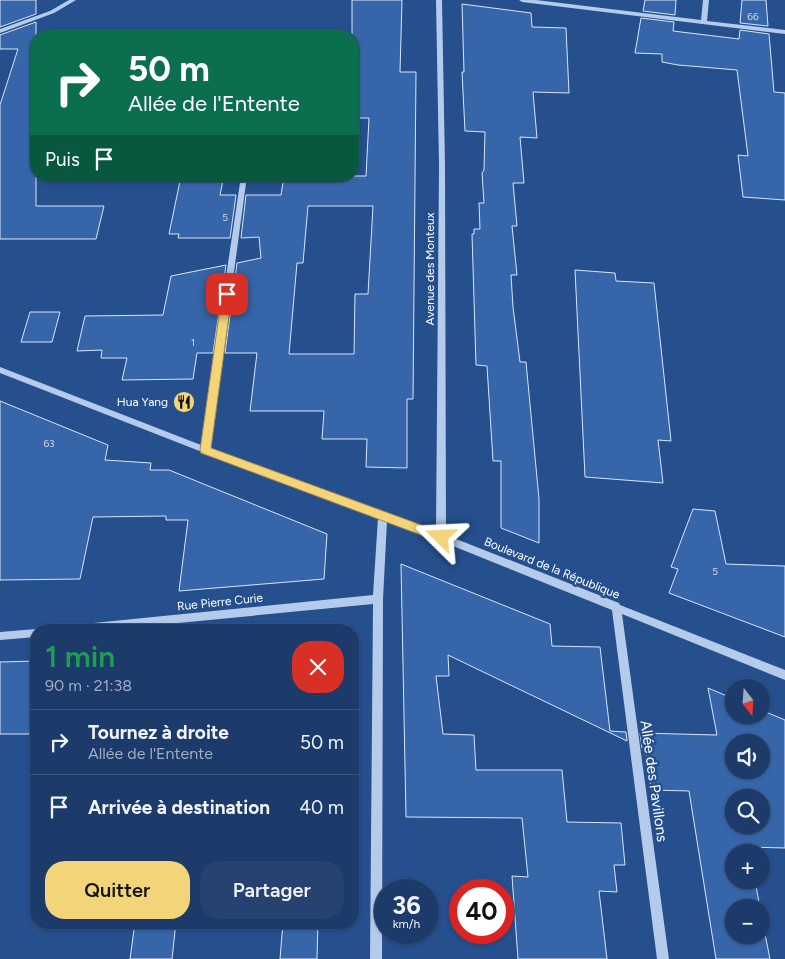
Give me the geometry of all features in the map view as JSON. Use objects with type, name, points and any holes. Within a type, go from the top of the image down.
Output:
[{"type":"street","points":[[0,31],[52,12],[73,0]]},
{"type":"street","name":"Avenue des Monteux","points":[[439,0],[442,166],[441,537]]},
{"type":"street","points":[[522,0],[785,32]]},
{"type":"street","points":[[704,22],[706,0]]},
{"type":"street","points":[[205,450],[243,182]]},
{"type":"street","name":"Boulevard de la République","points":[[0,370],[205,450],[441,537],[785,675]]},
{"type":"street","points":[[376,959],[378,599],[383,515]]},
{"type":"street","name":"Rue Pierre Curie","points":[[124,624],[378,599]]},
{"type":"street","name":"Allée des Pavillons","points":[[616,606],[663,959]]},
{"type":"street","points":[[0,636],[30,634]]},
{"type":"building","points":[[0,0],[36,0],[36,14],[0,27]]},
{"type":"building","points":[[352,0],[402,0],[400,72],[416,72],[413,399],[407,399],[407,468],[366,467],[367,439],[322,439],[324,411],[250,411],[257,353],[225,353],[237,263],[261,258],[259,237],[241,238],[246,195],[281,195],[283,182],[359,182],[359,176],[366,176],[369,118],[359,118],[359,30],[352,30]],"holes":[[[308,206],[373,206],[368,294],[355,294],[354,354],[289,354],[297,263],[303,263]]]},
{"type":"building","points":[[645,0],[676,0],[675,15],[643,11]]},
{"type":"building","points":[[742,0],[766,0],[768,26],[740,23]]},
{"type":"building","points":[[462,4],[531,13],[532,27],[566,28],[569,93],[533,92],[537,138],[520,137],[524,183],[513,183],[517,226],[512,226],[517,275],[511,275],[513,307],[520,362],[526,362],[539,499],[539,543],[501,528],[501,461],[493,461],[487,366],[476,365],[472,234],[474,234],[474,229],[480,229],[479,203],[484,203],[482,173],[484,170],[485,132],[465,131],[462,72],[464,72]]},
{"type":"building","points":[[641,18],[674,22],[673,31],[739,39],[740,30],[769,34],[774,92],[785,93],[785,200],[743,197],[738,155],[748,156],[737,70],[678,65],[662,62],[662,54],[635,53]]},
{"type":"building","points":[[36,22],[36,30],[30,30],[30,182],[36,182],[36,206],[104,206],[96,239],[0,239],[0,105],[18,49],[0,49],[0,35]]},
{"type":"building","points":[[180,182],[223,182],[220,195],[236,195],[230,238],[178,238],[179,234],[169,234]]},
{"type":"building","points":[[226,265],[213,353],[197,353],[193,379],[122,380],[127,358],[101,358],[102,350],[77,351],[85,316],[163,315],[171,276]]},
{"type":"building","points":[[575,270],[615,273],[616,281],[654,283],[671,441],[658,440],[663,483],[585,477]]},
{"type":"building","points":[[30,312],[60,312],[52,342],[21,342]]},
{"type":"building","points":[[0,401],[108,445],[105,460],[151,463],[150,470],[169,470],[327,534],[324,579],[179,591],[188,520],[166,520],[166,516],[93,517],[80,579],[0,580]]},
{"type":"building","points":[[693,509],[715,511],[726,564],[785,566],[785,637],[669,593],[678,569],[671,567]]},
{"type":"building","points":[[401,564],[550,624],[552,646],[600,647],[610,731],[626,732],[627,741],[448,655],[449,676],[436,676],[443,734],[474,735],[476,770],[562,770],[567,822],[621,823],[625,865],[614,865],[617,892],[599,891],[607,959],[518,959],[514,879],[512,876],[528,877],[522,818],[406,817]]},
{"type":"building","points":[[30,661],[29,734],[0,734],[0,662]]},
{"type":"building","points":[[708,688],[725,695],[725,724],[770,724],[770,714],[785,720],[785,848],[770,848],[770,844],[725,844],[725,889],[757,889],[758,899],[725,899],[725,944],[767,944],[770,959],[716,959],[689,791],[651,790],[646,750],[642,748],[640,733],[717,735]]},
{"type":"building","points":[[134,929],[175,929],[172,959],[130,959]]},
{"type":"building","points":[[282,929],[318,929],[317,959],[280,959]]},
{"type":"place","name":"Hua Yang","points":[[184,402]]},
{"type":"route","points":[[227,294],[205,450],[441,537]]}]
